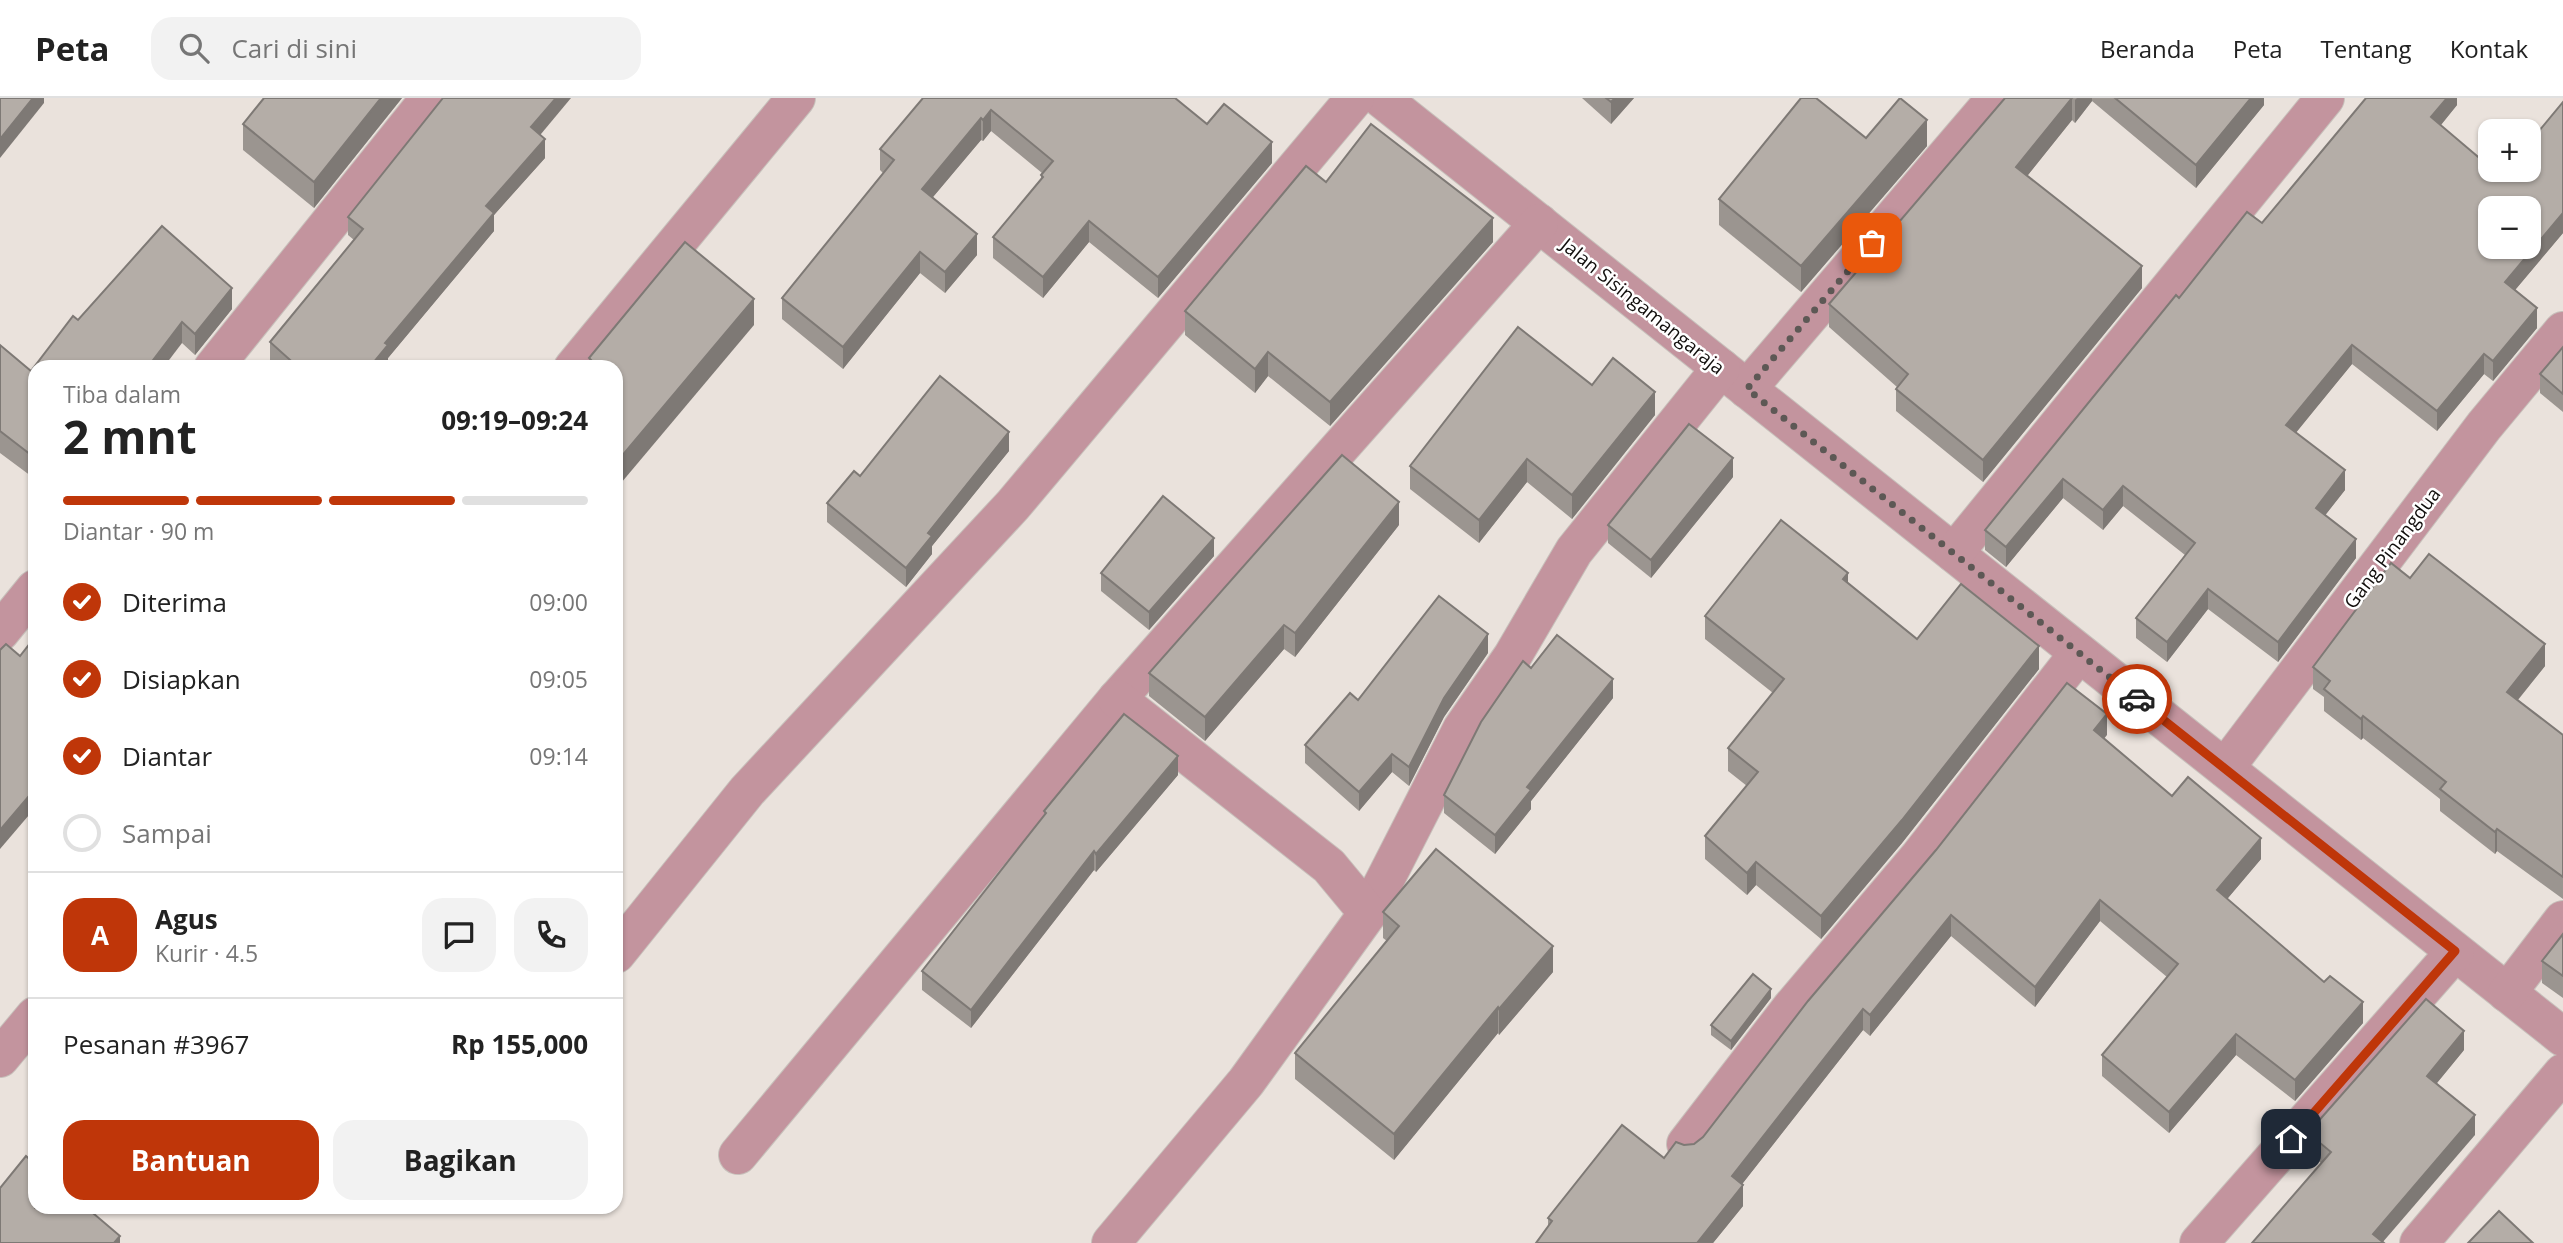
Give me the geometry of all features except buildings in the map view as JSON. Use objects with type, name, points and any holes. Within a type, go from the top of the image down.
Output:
[{"type":"street","points":[[219,360],[430,98]]},
{"type":"street","points":[[580,360],[796,98]]},
{"type":"street","points":[[1111,1243],[1245,1082],[1368,913],[1462,729],[1512,657],[1574,551],[1996,98]]},
{"type":"street","points":[[1954,553],[2325,98]]},
{"type":"street","points":[[623,945],[747,790],[1013,505],[1380,100]]},
{"type":"street","name":"Jalan Sisingamangaraja","points":[[1380,100],[1539,223],[2563,1037]]},
{"type":"street","points":[[737,1155],[1117,699],[1539,223]]},
{"type":"street","name":"Gang Pinangdua","points":[[2225,768],[2484,426],[2563,331]]},
{"type":"street","points":[[0,632],[28,598]]},
{"type":"street","points":[[1686,1144],[1791,1008],[1919,857],[2079,653]]},
{"type":"street","points":[[1117,699],[1329,866],[1368,913]]},
{"type":"street","points":[[2507,993],[2563,920]]},
{"type":"street","points":[[2199,1243],[2455,951]]},
{"type":"street","points":[[0,1058],[28,1024]]},
{"type":"street","points":[[2419,1243],[2563,1073]]},
{"type":"way so far","points":[[1872,243],[1747,389],[2137,699]]},
{"type":"route","points":[[2137,699],[2455,951],[2291,1139]]}]
